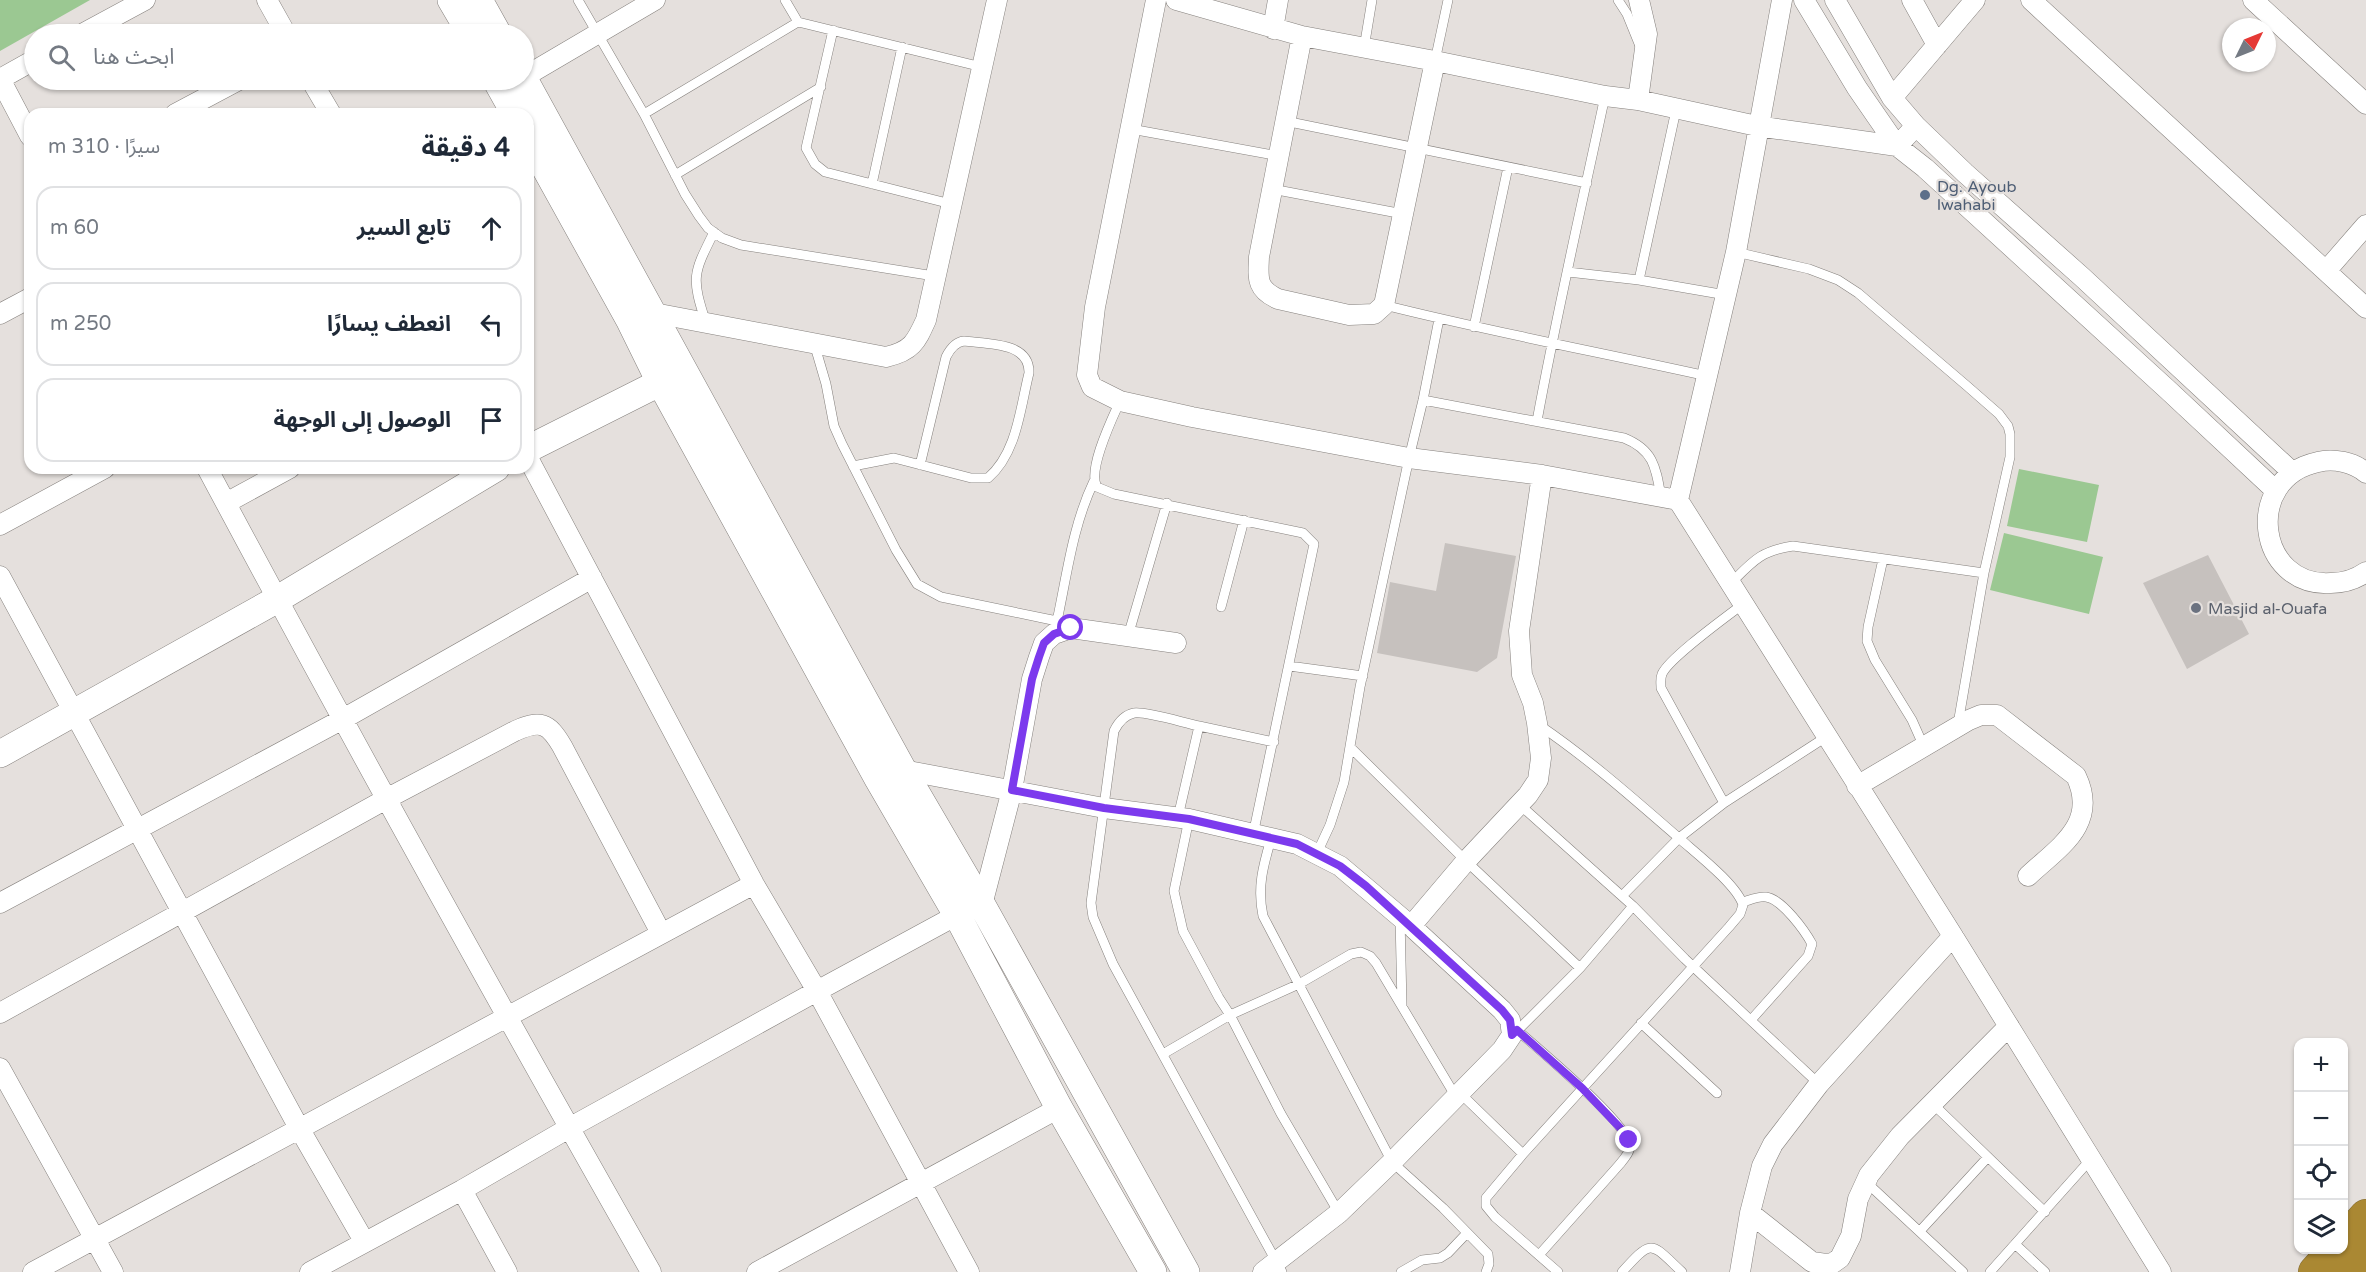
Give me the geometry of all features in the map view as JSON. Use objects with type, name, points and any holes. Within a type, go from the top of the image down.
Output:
[{"type":"highway","points":[[2348,1236],[2366,1216]]},
{"type":"highway","points":[[2344,1272],[2366,1249]]},
{"type":"highway","points":[[2315,1272],[2331,1254]]},
{"type":"main road","points":[[451,0],[465,24]]},
{"type":"main road","points":[[479,0],[492,24]]},
{"type":"main road","points":[[514,90],[515,108]]},
{"type":"main road","points":[[518,90],[528,108]]},
{"type":"main road","points":[[534,119],[642,317],[660,382],[891,774],[982,905],[1186,1272]]},
{"type":"main road","points":[[534,146],[642,317],[685,371],[891,774],[957,915],[1059,1108],[1153,1272]]},
{"type":"main road","points":[[534,446],[685,371]]},
{"type":"main road","points":[[0,754],[276,600],[486,474]]},
{"type":"street","points":[[101,24],[145,0]]},
{"type":"street","points":[[267,0],[280,24]]},
{"type":"street","points":[[534,70],[598,35],[655,0]]},
{"type":"street","points":[[642,317],[706,323],[886,357],[908,349],[914,344],[926,320],[997,0]]},
{"type":"street","points":[[1156,0],[1095,308],[1087,375],[1092,387],[1120,401],[1192,417],[1409,458],[1542,475],[1670,498],[1743,604],[1953,936],[2161,1272]]},
{"type":"street","points":[[1176,0],[1302,36],[1605,96],[1638,100],[1757,126],[1897,146]]},
{"type":"street","points":[[1273,29],[1278,0]]},
{"type":"street","points":[[1638,100],[1647,34],[1639,0]]},
{"type":"street","points":[[1670,498],[1707,376],[1736,252],[1757,126],[1782,0]]},
{"type":"street","points":[[1804,0],[1857,88],[1897,146],[1925,168],[2276,490]]},
{"type":"street","points":[[1835,0],[1892,98],[1916,126],[2292,472]]},
{"type":"street","points":[[1912,0],[1937,45]]},
{"type":"street","points":[[1892,98],[1975,0]]},
{"type":"street","points":[[2031,0],[2366,308]]},
{"type":"street","points":[[2253,0],[2366,104]]},
{"type":"street","points":[[1302,36],[1259,257],[1259,282],[1262,289],[1278,299],[1358,316],[1374,314],[1384,305],[1435,61]]},
{"type":"street","points":[[24,66],[0,79],[24,125]]},
{"type":"street","points":[[187,108],[220,90]]},
{"type":"street","points":[[317,90],[327,108]]},
{"type":"street","points":[[1897,146],[1916,126]]},
{"type":"street","points":[[2325,271],[2366,225]]},
{"type":"street","points":[[0,314],[24,301]]},
{"type":"street","points":[[2365,469],[2341,461],[2324,460],[2307,464],[2292,472],[2276,490],[2268,509],[2267,530],[2273,550],[2286,567],[2302,578],[2322,584],[2343,583],[2365,575]]},
{"type":"street","points":[[534,469],[754,884],[817,991],[969,1272]]},
{"type":"street","points":[[0,525],[94,474]]},
{"type":"street","points":[[210,474],[276,600],[506,1016],[651,1272]]},
{"type":"street","points":[[226,503],[279,474]]},
{"type":"street","points":[[1405,921],[1520,805],[1534,787],[1540,770],[1537,723],[1533,703],[1522,675],[1519,631],[1542,475]]},
{"type":"street","points":[[0,576],[299,1128],[364,1241]]},
{"type":"street","points":[[0,903],[343,719],[592,578]]},
{"type":"street","points":[[309,1272],[462,1190],[817,991],[957,915],[982,905],[1012,790],[1032,679],[1044,643],[1056,627],[1176,643]]},
{"type":"street","points":[[1857,786],[1981,715],[1997,715],[2076,777],[2085,805],[2075,832],[2028,876]]},
{"type":"street","points":[[0,1013],[387,798],[528,725],[542,724],[557,737],[661,933]]},
{"type":"street","points":[[891,774],[1012,790],[1104,808],[1184,818],[1297,844],[1317,853],[1357,879],[1502,1010],[1510,1020],[1515,1033],[1502,1050],[1339,1213],[1274,1269]]},
{"type":"street","points":[[33,1272],[754,884]]},
{"type":"street","points":[[1740,1272],[1750,1213],[1762,1166],[1773,1144],[1819,1084],[1953,936]]},
{"type":"street","points":[[1750,1213],[1812,1262],[1833,1263],[1840,1258],[1851,1236],[1858,1199],[1869,1174],[1900,1136],[2009,1026]]},
{"type":"street","points":[[0,1068],[113,1272]]},
{"type":"street","points":[[757,1272],[1059,1108]]},
{"type":"street","points":[[462,1190],[507,1272]]},
{"type":"lane","points":[[578,0],[644,114],[675,176],[699,216],[714,232],[722,238],[741,245],[934,276]]},
{"type":"lane","points":[[785,0],[798,22]]},
{"type":"lane","points":[[1364,48],[1372,0]]},
{"type":"lane","points":[[1435,61],[1448,0]]},
{"type":"lane","points":[[1618,0],[1627,14],[1644,59]]},
{"type":"lane","points":[[644,114],[798,22],[982,67]]},
{"type":"lane","points":[[833,30],[806,148],[814,164],[825,172],[951,204]]},
{"type":"lane","points":[[872,184],[902,46]]},
{"type":"lane","points":[[675,176],[820,87]]},
{"type":"lane","points":[[1537,421],[1551,341],[1605,96]]},
{"type":"lane","points":[[1639,280],[1676,110]]},
{"type":"lane","points":[[1286,121],[1587,183]]},
{"type":"lane","points":[[1131,129],[1279,156]]},
{"type":"lane","points":[[1474,327],[1508,167]]},
{"type":"lane","points":[[1272,189],[1403,214]]},
{"type":"lane","points":[[706,323],[695,287],[696,276],[714,232]]},
{"type":"lane","points":[[1736,252],[1809,269],[1838,280],[1858,293],[2002,418],[2010,434],[2010,457],[1984,573],[1957,728]]},
{"type":"lane","points":[[1568,272],[1639,280],[1726,295]]},
{"type":"lane","points":[[1384,305],[1474,327],[1551,341],[1707,376]]},
{"type":"lane","points":[[1317,853],[1344,782],[1363,676],[1439,319]]},
{"type":"lane","points":[[853,466],[894,458],[920,465],[971,478],[988,478],[1001,467],[1013,442],[1029,373],[1029,362],[1022,353],[1013,348],[964,340],[950,350],[946,357],[920,465]]},
{"type":"lane","points":[[814,344],[826,384],[834,426],[907,571],[921,588],[949,599],[1056,627],[1081,507],[1094,481],[1103,441],[1120,401]]},
{"type":"lane","points":[[1423,400],[1624,438],[1636,443],[1651,458],[1670,498]]},
{"type":"lane","points":[[1094,481],[1096,487],[1104,490],[1303,533],[1314,544],[1274,742],[1262,837],[1260,900],[1263,916],[1392,1162],[1488,1254],[1489,1264],[1486,1272]]},
{"type":"lane","points":[[1128,636],[1167,504]]},
{"type":"lane","points":[[1221,607],[1244,520]]},
{"type":"lane","points":[[1730,584],[1757,558],[1772,549],[1793,546],[1984,573]]},
{"type":"lane","points":[[1882,559],[1867,641],[1875,660],[1912,720],[1924,747]]},
{"type":"lane","points":[[1724,803],[1661,688],[1660,678],[1667,667],[1680,655],[1743,604]]},
{"type":"lane","points":[[1289,666],[1363,676]]},
{"type":"lane","points":[[1274,742],[1138,713],[1122,719],[1114,731],[1092,891],[1094,917],[1113,964],[1163,1054],[1274,1269]]},
{"type":"lane","points":[[1537,723],[1580,754],[1679,838],[1734,890],[1743,903],[1740,914],[1488,1193],[1485,1201],[1495,1217],[1558,1272]]},
{"type":"lane","points":[[1199,726],[1174,891],[1177,908],[1184,931],[1219,998],[1281,1114],[1339,1213]]},
{"type":"lane","points":[[1622,896],[1679,838],[1724,803],[1826,737]]},
{"type":"lane","points":[[1350,747],[1466,861],[1580,968]]},
{"type":"lane","points":[[1520,805],[1633,906],[1692,966],[1819,1084]]},
{"type":"lane","points":[[1743,903],[1759,897],[1775,900],[1783,906],[1812,944],[1808,956],[1750,1020]]},
{"type":"lane","points":[[1539,1255],[1619,1165],[1630,1149],[1629,1140],[1624,1132],[1582,1088],[1515,1033],[1580,968],[1633,906]]},
{"type":"lane","points":[[1402,1008],[1405,921]]},
{"type":"lane","points":[[1163,1054],[1230,1015],[1299,984],[1352,954],[1361,952],[1370,956],[1376,963],[1458,1095],[1523,1154]]},
{"type":"lane","points":[[1641,1023],[1717,1093]]},
{"type":"lane","points":[[1932,1104],[2045,1212]]},
{"type":"lane","points":[[1920,1231],[1988,1157]]},
{"type":"lane","points":[[1990,1272],[2091,1159]]},
{"type":"lane","points":[[1866,1182],[1963,1272]]},
{"type":"lane","points":[[1401,1272],[1422,1260],[1440,1258],[1467,1233]]},
{"type":"lane","points":[[2015,1244],[2045,1272]]},
{"type":"lane","points":[[1622,1272],[1640,1252],[1652,1247],[1659,1250],[1682,1272]]},
{"type":"green space","points":[[0,0],[90,0],[48,24],[24,24],[24,37],[0,51]]},
{"type":"green space","points":[[2019,469],[2099,485],[2087,542],[2007,526]]},
{"type":"green space","points":[[2004,533],[2103,557],[2089,614],[1990,590]]},
{"type":"building","points":[[1445,543],[1516,556],[1497,658],[1477,672],[1377,653],[1390,582],[1436,591]]},
{"type":"building","name":"Masjid al-Ouafa","points":[[2208,555],[2249,634],[2187,669],[2143,583]]},
{"type":"place","name":"Dg. Ayoub lwahabi","points":[[1925,195]]},
{"type":"place","name":"Masjid al-Ouafa","points":[[2196,608]]},
{"type":"route","points":[[1071,628],[1054,634],[1044,643],[1032,679],[1012,790],[1104,808],[1189,819],[1297,844],[1340,866],[1366,886],[1502,1010],[1510,1020],[1512,1035],[1517,1030],[1582,1088],[1629,1140]]}]
